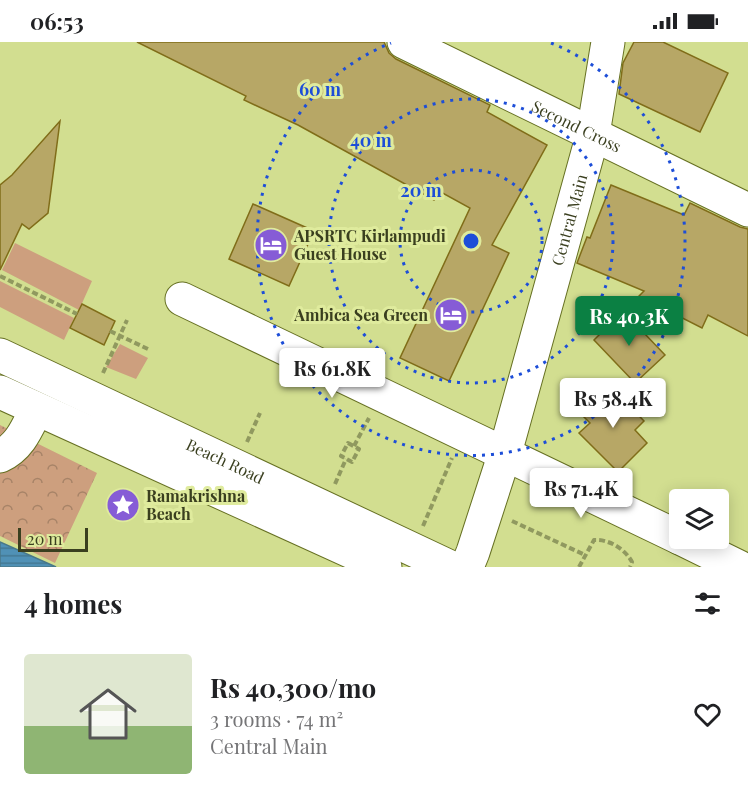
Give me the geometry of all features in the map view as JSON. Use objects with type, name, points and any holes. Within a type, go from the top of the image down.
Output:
[{"type":"street","name":"Second Cross","points":[[404,42],[748,210]]},
{"type":"street","name":"Central Main","points":[[467,567],[505,453],[593,134],[608,42]]},
{"type":"street","points":[[182,299],[669,533]]},
{"type":"street","name":"Beach Road","points":[[0,355],[450,567]]},
{"type":"street","name":"Beach Road","points":[[0,392],[385,567]]},
{"type":"street","points":[[0,456],[21,440],[36,410]]},
{"type":"street","points":[[702,549],[739,567]]},
{"type":"path","points":[[0,276],[76,314]]},
{"type":"path","points":[[103,374],[127,321]]},
{"type":"path","points":[[110,331],[150,350]]},
{"type":"path","points":[[246,442],[260,413]]},
{"type":"path","points":[[354,446],[370,416]]},
{"type":"path","points":[[348,443],[354,446],[359,449],[352,462],[341,456],[348,443]]},
{"type":"path","points":[[422,527],[452,458],[442,452]]},
{"type":"path","points":[[335,484],[346,459]]},
{"type":"path","points":[[487,510],[585,555]]},
{"type":"path","points":[[579,567],[594,540],[604,540],[627,553],[632,562],[630,567]]},
{"type":"green space","points":[[15,243],[92,281],[79,310],[2,270]]},
{"type":"green space","points":[[0,281],[74,318],[64,340],[0,307]]},
{"type":"green space","points":[[120,344],[148,358],[136,379],[106,367]]},
{"type":"green space","points":[[0,425],[97,473],[55,563],[0,536]]},
{"type":"water","points":[[0,542],[56,567],[0,567]]},
{"type":"building","points":[[137,42],[384,42],[389,53],[396,59],[490,105],[487,112],[547,145],[492,245],[509,253],[449,381],[400,358],[470,208],[439,191],[434,200],[298,125],[244,100],[246,96]]},
{"type":"building","points":[[634,42],[663,42],[728,73],[700,132],[619,94],[623,63]]},
{"type":"building","points":[[60,121],[48,213],[29,229],[22,224],[0,270],[0,185],[12,175]]},
{"type":"building","points":[[611,185],[684,215],[690,203],[748,229],[748,336],[708,315],[702,328],[639,296],[644,291],[577,263],[587,237],[590,238]]},
{"type":"building","name":"APSRTC Kirlampudi Guest House","points":[[253,204],[314,231],[289,286],[229,259]]},
{"type":"building","points":[[82,304],[115,321],[104,345],[70,328]]},
{"type":"building","points":[[623,311],[665,355],[635,383],[594,340]]},
{"type":"building","points":[[613,389],[644,421],[635,430],[647,443],[618,472],[579,433],[590,423],[579,412],[594,396],[600,402]]},
{"type":"place","name":"APSRTC Kirlampudi Guest House","points":[[271,245]]},
{"type":"place","name":"Ambica Sea Green","points":[[451,315]]},
{"type":"place","name":"Ramakrishna Beach","points":[[123,505]]}]
